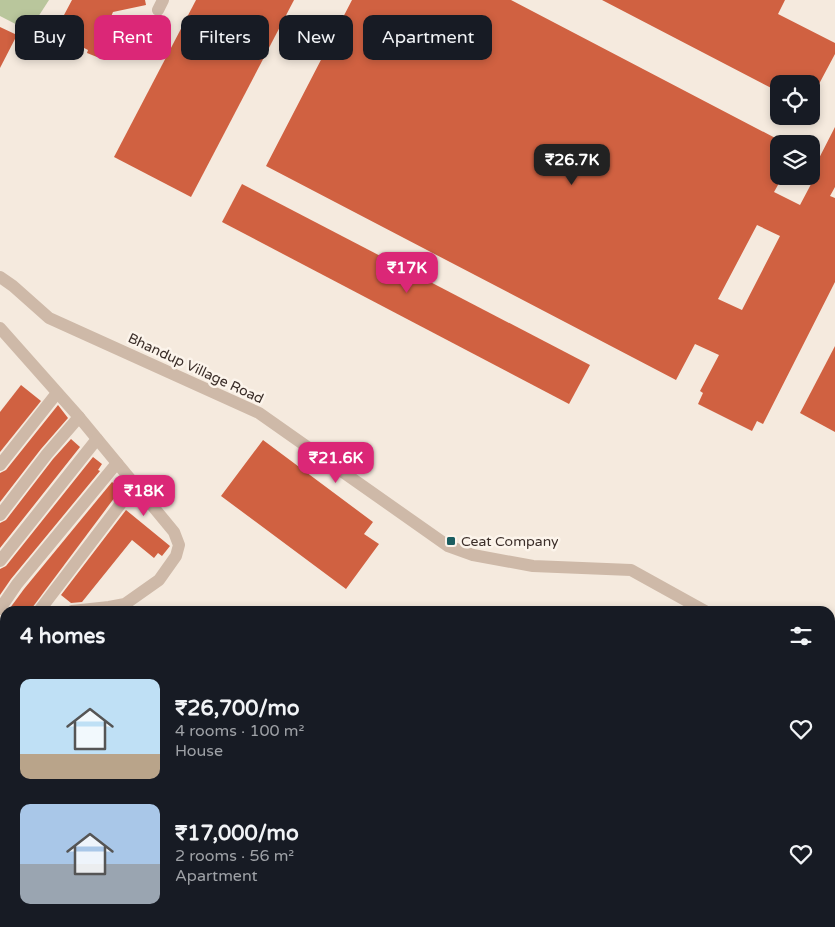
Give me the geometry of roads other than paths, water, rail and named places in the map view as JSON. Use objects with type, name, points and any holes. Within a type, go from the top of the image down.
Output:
[{"type":"street","name":"Bhandup Village Road","points":[[0,277],[49,318],[259,413],[448,546],[473,556],[532,566],[631,570],[696,606]]},
{"type":"street","points":[[0,328],[97,439],[174,532],[179,545],[176,556],[159,580],[125,604],[117,606]]},
{"type":"street","points":[[0,465],[56,392]]},
{"type":"street","points":[[0,515],[47,454],[79,418]]},
{"type":"street","points":[[0,561],[97,439]]},
{"type":"street","points":[[2,606],[17,584],[117,463]]},
{"type":"street","points":[[44,606],[135,485]]},
{"type":"place","name":"Ceat Company","points":[[451,541]]}]
